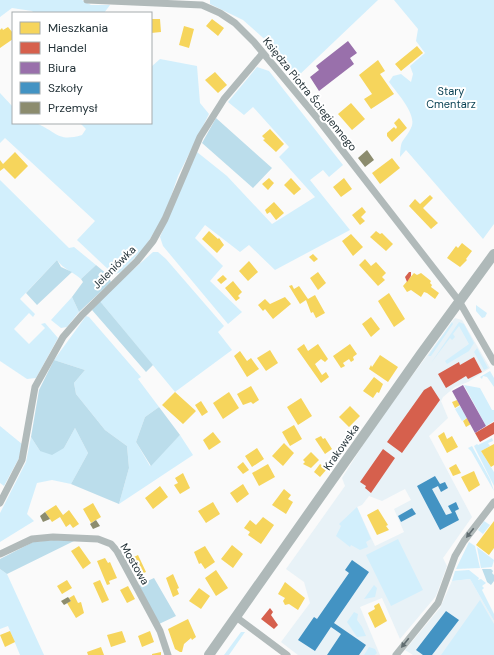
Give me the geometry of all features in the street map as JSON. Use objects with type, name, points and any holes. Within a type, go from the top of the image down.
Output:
[{"type":"main road","name":"Krakowska","points":[[209,655],[459,301],[494,254]]},
{"type":"street","name":"Księdza Piotra Ściegiennego","points":[[87,0],[202,3],[235,23],[254,42],[318,119],[459,301],[494,362]]},
{"type":"street","name":"Jeleniówka","points":[[0,503],[22,460],[35,387],[63,337],[82,315],[137,261],[153,241],[165,219],[200,137],[224,99],[263,54]]},
{"type":"street","points":[[396,655],[438,603],[455,556],[464,541],[494,502]]},
{"type":"street","name":"Mostowa","points":[[0,554],[32,539],[53,537],[98,539],[111,544],[117,551],[160,631],[168,655]]},
{"type":"street","points":[[236,617],[287,655]]},
{"type":"shaded area","points":[[216,118],[272,168],[253,188],[202,143]]},
{"type":"shaded area","points":[[57,260],[61,267],[72,272],[37,305],[26,293]]},
{"type":"shaded area","points":[[96,265],[108,275],[111,282],[79,312],[72,297],[83,282],[81,279]]},
{"type":"shaded area","points":[[99,300],[153,365],[146,372],[92,310]]},
{"type":"shaded area","points":[[455,318],[462,320],[490,368],[468,382],[455,387],[443,397],[441,401],[448,418],[429,436],[472,517],[443,558],[447,566],[436,596],[400,639],[382,598],[360,607],[380,655],[298,655],[281,642],[310,603],[304,582],[286,569],[345,486],[342,478],[377,423]],"holes":[[[405,489],[411,500],[394,509],[404,532],[375,546],[357,507],[362,505],[369,496],[382,501]]]},
{"type":"shaded area","points":[[54,360],[85,370],[74,383],[76,394],[105,430],[127,446],[129,468],[119,504],[71,484],[88,453],[75,428],[64,448],[52,455],[40,451],[31,437],[39,390]]},
{"type":"shaded area","points":[[159,407],[180,435],[151,466],[136,442],[145,417]]},
{"type":"shaded area","points":[[54,540],[74,541],[7,574],[0,569],[0,559],[33,542]]},
{"type":"shaded area","points":[[482,569],[491,569],[493,571],[494,581],[491,585],[487,582]]},
{"type":"shaded area","points":[[154,578],[176,616],[159,624],[139,585]]},
{"type":"shaded area","points":[[470,579],[494,621],[494,655],[413,655],[405,650],[440,608],[452,581]]},
{"type":"green space","points":[[0,0],[82,0],[91,5],[110,5],[105,12],[33,12],[12,8],[0,17]]},
{"type":"green space","points":[[210,0],[378,0],[296,78],[270,44],[243,20],[210,4]]},
{"type":"green space","name":"Stary Cmentarz","points":[[394,0],[494,0],[494,224],[483,239],[406,150],[400,157],[402,143],[411,128],[412,117],[406,104],[389,82],[393,76],[401,74],[411,82],[413,74],[410,66],[425,53],[416,41],[418,29]]},
{"type":"green space","points":[[160,59],[197,66],[200,103],[209,114],[178,176],[164,217],[144,248],[121,272],[115,274],[77,240],[95,221],[5,138],[0,143],[0,93],[12,106],[12,124],[38,124],[58,136],[68,138],[82,135],[86,129],[81,124],[152,124],[152,66]]},
{"type":"green space","points":[[257,67],[269,71],[343,165],[329,177],[323,170],[310,180],[350,230],[275,270],[249,245],[240,252],[205,225],[195,238],[223,266],[210,281],[242,312],[228,324],[163,246],[160,237],[197,152],[227,176],[272,224],[315,197],[279,157],[289,147],[253,107],[244,115],[228,102]]},
{"type":"green space","points":[[0,180],[69,248],[74,247],[96,265],[81,279],[62,266],[57,260],[20,299],[35,314],[33,317],[29,313],[14,329],[29,344],[45,328],[41,324],[45,323],[58,338],[36,378],[27,379],[0,361]]},
{"type":"green space","points":[[153,252],[158,252],[166,259],[224,326],[218,332],[232,350],[175,392],[99,300]]},
{"type":"green space","points":[[72,297],[79,312],[67,327],[61,328],[51,320]]},
{"type":"green space","points":[[476,305],[487,313],[485,317],[482,318],[476,311]]},
{"type":"green space","points":[[86,316],[89,317],[141,377],[138,379],[159,407],[145,417],[136,442],[150,466],[180,435],[193,455],[119,504],[129,468],[127,446],[105,430],[76,394],[74,383],[85,370],[54,360]]},
{"type":"green space","points":[[452,322],[453,324],[431,356],[428,356]]},
{"type":"green space","points":[[459,322],[464,324],[474,343],[469,351],[447,364],[445,361],[469,344],[459,326],[453,334],[455,337],[452,340],[450,338],[431,363]]},
{"type":"green space","points":[[477,348],[488,368],[484,370],[474,352]]},
{"type":"green space","points":[[490,371],[494,378],[494,387],[487,377],[483,376],[482,379],[480,377]]},
{"type":"green space","points":[[464,385],[480,388],[492,410],[494,410],[494,421],[486,426]]},
{"type":"green space","points":[[460,406],[467,418],[462,421],[455,409]]},
{"type":"green space","points":[[0,426],[22,444],[19,458],[4,486],[0,483]]},
{"type":"green space","points":[[75,428],[88,453],[71,484],[52,480],[37,483],[27,514],[34,521],[0,542],[0,513],[26,462],[31,437],[40,451],[64,448]]},
{"type":"green space","points":[[492,438],[493,441],[488,443],[490,446],[481,451],[494,472],[494,486],[474,446]]},
{"type":"green space","points":[[472,446],[490,479],[494,491],[468,448]]},
{"type":"green space","points":[[357,507],[371,539],[366,542],[368,547],[360,550],[351,545],[350,547],[336,536],[341,526],[339,524]]},
{"type":"green space","points":[[484,521],[490,525],[483,534],[478,530]]},
{"type":"green space","points":[[398,539],[423,590],[391,606],[366,555]]},
{"type":"green space","points":[[469,542],[475,546],[480,568],[456,569]]},
{"type":"green space","points":[[477,547],[494,560],[492,567],[481,568]]},
{"type":"green space","points":[[0,569],[7,574],[44,655],[20,655],[8,626],[0,629]]},
{"type":"green space","points":[[469,570],[479,578],[478,580],[481,579],[486,583],[482,586],[484,588],[482,590],[494,614],[494,621],[470,579],[452,581],[455,571]]},
{"type":"green space","points":[[374,585],[377,588],[375,597],[364,599]]},
{"type":"green space","points":[[480,600],[494,624],[494,655],[441,655]]},
{"type":"green space","points":[[354,612],[358,614],[357,620],[366,636],[357,637],[347,622]]},
{"type":"green space","points":[[241,632],[245,632],[229,655],[224,655]]},
{"type":"green space","points":[[369,647],[375,649],[377,653],[375,655],[364,655]]},
{"type":"building: Mieszkania","points":[[152,19],[160,19],[161,32],[152,33]]},
{"type":"building: Mieszkania","points":[[212,19],[224,28],[218,36],[206,26]]},
{"type":"building: Mieszkania","points":[[184,26],[194,29],[189,48],[179,45]]},
{"type":"building: Mieszkania","points":[[8,27],[12,32],[12,40],[0,48],[0,30],[2,28],[3,30]]},
{"type":"building: Mieszkania","points":[[417,46],[423,53],[401,71],[395,64]]},
{"type":"building: Mieszkania","points":[[378,60],[385,71],[380,74],[394,94],[371,109],[364,99],[372,94],[359,75]]},
{"type":"building: Mieszkania","points":[[215,72],[227,85],[218,93],[205,80]]},
{"type":"building: Mieszkania","points":[[351,103],[365,119],[352,130],[338,114]]},
{"type":"building: Mieszkania","points":[[399,118],[407,128],[392,142],[387,136],[387,133],[394,127],[396,129],[397,127],[394,123]]},
{"type":"building: Mieszkania","points":[[270,129],[284,144],[276,152],[263,140],[265,139],[262,136]]},
{"type":"building: Mieszkania","points":[[15,152],[28,166],[15,179],[4,168],[0,171],[0,160],[3,164]]},
{"type":"building: Mieszkania","points":[[392,158],[400,168],[380,184],[372,173]]},
{"type":"building: Mieszkania","points":[[269,178],[274,183],[268,190],[262,184]]},
{"type":"building: Mieszkania","points":[[291,178],[301,189],[294,195],[284,185]]},
{"type":"building: Mieszkania","points":[[344,178],[352,189],[341,197],[333,187]]},
{"type":"building: Mieszkania","points":[[430,195],[433,198],[423,208],[438,223],[431,229],[409,206],[415,199],[420,204]]},
{"type":"building: Mieszkania","points":[[274,202],[284,213],[276,220],[270,212],[267,214],[265,210]]},
{"type":"building: Mieszkania","points":[[362,207],[366,212],[361,217],[365,221],[360,225],[352,215]]},
{"type":"building: Mieszkania","points":[[209,231],[218,239],[219,238],[224,245],[217,253],[202,239]]},
{"type":"building: Mieszkania","points":[[376,231],[380,234],[382,233],[393,244],[386,251],[370,237]]},
{"type":"building: Mieszkania","points":[[351,234],[363,247],[353,256],[342,241]]},
{"type":"building: Mieszkania","points":[[462,243],[472,251],[466,259],[467,260],[460,267],[447,258],[456,246],[458,248]]},
{"type":"building: Mieszkania","points":[[313,254],[318,259],[314,262],[309,257]]},
{"type":"building: Mieszkania","points":[[365,259],[371,266],[376,262],[386,273],[382,277],[385,280],[378,286],[359,265]]},
{"type":"building: Mieszkania","points":[[249,261],[258,272],[248,281],[239,271]]},
{"type":"building: Mieszkania","points":[[318,272],[326,283],[318,290],[310,278]]},
{"type":"building: Mieszkania","points":[[414,273],[417,275],[421,273],[431,281],[431,287],[439,293],[435,299],[424,292],[421,297],[411,290],[407,292],[403,286]]},
{"type":"building: Mieszkania","points":[[223,275],[227,279],[221,284],[217,280]]},
{"type":"building: Mieszkania","points":[[233,281],[242,292],[238,296],[240,298],[236,301],[225,288]]},
{"type":"building: Mieszkania","points":[[292,285],[294,289],[299,286],[308,299],[315,295],[325,313],[316,318],[313,312],[311,313],[306,300],[300,304],[289,286]]},
{"type":"building: Mieszkania","points":[[389,293],[405,319],[394,327],[378,301]]},
{"type":"building: Mieszkania","points":[[285,297],[291,304],[273,319],[265,309],[263,311],[258,305],[265,299],[270,304]]},
{"type":"building: Mieszkania","points":[[371,317],[380,329],[371,337],[362,324]]},
{"type":"building: Mieszkania","points":[[304,344],[308,351],[318,344],[328,359],[325,362],[321,359],[315,364],[322,375],[326,372],[329,377],[321,383],[297,349]]},
{"type":"building: Mieszkania","points":[[350,344],[357,354],[353,357],[354,360],[351,362],[349,359],[343,363],[345,366],[341,368],[333,356]]},
{"type":"building: Mieszkania","points":[[270,350],[278,363],[266,371],[257,358]]},
{"type":"building: Mieszkania","points":[[240,351],[247,361],[251,358],[259,369],[247,377],[234,356]]},
{"type":"building: Mieszkania","points":[[380,355],[398,367],[388,382],[369,369]]},
{"type":"building: Mieszkania","points":[[374,377],[383,384],[379,393],[377,392],[373,398],[363,391]]},
{"type":"building: Mieszkania","points":[[251,386],[259,400],[253,404],[251,402],[243,405],[237,394]]},
{"type":"building: Mieszkania","points":[[175,392],[196,411],[183,424],[162,405]]},
{"type":"building: Mieszkania","points":[[229,392],[239,408],[223,419],[213,403]]},
{"type":"building: Mieszkania","points":[[301,398],[312,416],[298,425],[287,407]]},
{"type":"building: Mieszkania","points":[[457,400],[460,405],[455,408],[452,402]]},
{"type":"building: Mieszkania","points":[[201,401],[208,412],[202,416],[195,405]]},
{"type":"building: Mieszkania","points":[[350,406],[360,416],[349,427],[339,417]]},
{"type":"building: Mieszkania","points":[[467,418],[471,424],[466,427],[463,421]]},
{"type":"building: Mieszkania","points":[[294,425],[302,439],[290,446],[282,432]]},
{"type":"building: Mieszkania","points":[[213,432],[221,442],[209,450],[203,440]]},
{"type":"building: Mieszkania","points":[[444,432],[447,439],[452,436],[458,447],[447,453],[438,436]]},
{"type":"building: Mieszkania","points":[[321,436],[323,439],[325,438],[332,449],[325,454],[315,439]]},
{"type":"building: Mieszkania","points":[[284,443],[294,453],[283,466],[272,456]]},
{"type":"building: Mieszkania","points":[[494,444],[494,465],[491,467],[481,451]]},
{"type":"building: Mieszkania","points":[[257,448],[264,459],[252,467],[245,456]]},
{"type":"building: Mieszkania","points":[[311,452],[319,460],[311,468],[303,464],[305,462],[303,460]]},
{"type":"building: Mieszkania","points":[[243,462],[249,470],[243,474],[237,467]]},
{"type":"building: Mieszkania","points":[[268,464],[275,477],[259,486],[252,473]]},
{"type":"building: Mieszkania","points":[[320,464],[327,469],[320,477],[314,472]]},
{"type":"building: Mieszkania","points":[[456,464],[461,473],[453,476],[449,468]]},
{"type":"building: Mieszkania","points":[[474,471],[480,485],[469,492],[461,477]]},
{"type":"building: Mieszkania","points":[[183,473],[190,488],[180,494],[174,485],[178,483],[175,478]]},
{"type":"building: Mieszkania","points":[[243,484],[249,494],[237,503],[230,493]]},
{"type":"building: Mieszkania","points":[[160,486],[168,497],[153,509],[145,498]]},
{"type":"building: Mieszkania","points":[[284,489],[291,495],[288,499],[293,502],[286,514],[272,505]]},
{"type":"building: Mieszkania","points":[[213,502],[220,514],[206,523],[198,511]]},
{"type":"building: Mieszkania","points":[[93,503],[101,517],[91,523],[83,509]]},
{"type":"building: Mieszkania","points":[[56,505],[63,515],[69,510],[79,524],[73,528],[70,524],[66,527],[60,517],[52,522],[45,512]]},
{"type":"building: Mieszkania","points":[[378,509],[388,525],[386,526],[389,530],[377,535],[367,515]]},
{"type":"building: Mieszkania","points":[[263,517],[274,525],[261,544],[248,535],[250,532],[244,528],[250,520],[256,525]]},
{"type":"building: Mieszkania","points":[[494,521],[494,548],[489,555],[476,545]]},
{"type":"building: Mieszkania","points":[[232,545],[243,554],[233,568],[221,559]]},
{"type":"building: Mieszkania","points":[[79,546],[91,563],[83,569],[71,551]]},
{"type":"building: Mieszkania","points":[[205,546],[215,562],[205,569],[201,563],[199,564],[194,552]]},
{"type":"building: Mieszkania","points":[[138,555],[146,572],[136,576],[128,560]]},
{"type":"building: Mieszkania","points":[[105,558],[108,563],[110,562],[117,578],[109,581],[110,584],[107,585],[97,561]]},
{"type":"building: Mieszkania","points":[[216,570],[228,588],[216,596],[205,578]]},
{"type":"building: Mieszkania","points":[[173,574],[179,588],[177,589],[179,594],[173,597],[166,578]]},
{"type":"building: Mieszkania","points":[[67,580],[72,588],[62,594],[57,586]]},
{"type":"building: Mieszkania","points":[[100,580],[109,600],[102,603],[93,583]]},
{"type":"building: Mieszkania","points":[[285,582],[305,598],[298,610],[289,604],[285,605],[283,601],[285,598],[278,594]]},
{"type":"building: Mieszkania","points":[[128,586],[135,599],[127,603],[120,590]]},
{"type":"building: Mieszkania","points":[[199,588],[210,596],[201,609],[189,601]]},
{"type":"building: Mieszkania","points":[[74,595],[78,603],[81,602],[84,613],[76,618],[67,603],[71,601],[69,598]]},
{"type":"building: Mieszkania","points":[[379,603],[387,621],[375,628],[368,613],[375,609],[374,606]]},
{"type":"building: Mieszkania","points":[[188,619],[196,637],[192,640],[191,638],[184,644],[182,652],[180,652],[175,649],[168,629]]},
{"type":"building: Mieszkania","points":[[10,631],[15,642],[5,647],[0,635]]},
{"type":"building: Mieszkania","points":[[122,631],[126,642],[111,647],[107,635]]},
{"type":"building: Mieszkania","points":[[150,631],[154,642],[142,647],[138,636]]},
{"type":"building: Mieszkania","points":[[101,647],[104,655],[88,655],[87,652]]},
{"type":"building: Mieszkania","points":[[161,652],[161,655],[152,655],[152,654]]},
{"type":"building: Handel","points":[[409,272],[411,272],[411,276],[407,282],[405,277]]},
{"type":"building: Handel","points":[[474,357],[482,372],[468,379],[466,376],[446,388],[438,374],[459,362],[460,365]]},
{"type":"building: Handel","points":[[431,386],[440,400],[402,453],[387,442],[424,390]]},
{"type":"building: Handel","points":[[494,422],[494,434],[480,442],[475,433]]},
{"type":"building: Handel","points":[[383,449],[395,458],[371,493],[365,488],[366,486],[360,482]]},
{"type":"building: Handel","points":[[270,608],[273,612],[271,615],[278,625],[274,629],[261,619]]},
{"type":"building: Biura","points":[[348,41],[357,53],[350,58],[354,64],[319,91],[310,77],[319,70],[316,66]]},
{"type":"building: Biura","points":[[463,385],[486,426],[475,433],[452,391]]},
{"type":"building: Szkoły","points":[[435,476],[440,484],[445,482],[448,488],[441,492],[438,486],[432,489],[446,515],[452,513],[448,506],[456,502],[459,509],[455,511],[459,520],[440,530],[417,486]]},
{"type":"building: Szkoły","points":[[412,508],[416,514],[401,522],[398,516]]},
{"type":"building: Szkoły","points":[[352,560],[369,572],[334,623],[366,645],[359,655],[327,655],[341,634],[331,627],[315,651],[298,640],[314,617],[317,619],[349,573],[345,570]]},
{"type":"building: Szkoły","points":[[446,611],[459,620],[432,655],[423,655],[416,650]]},
{"type":"building: Przemysł","points":[[367,150],[374,160],[365,167],[358,158]]},
{"type":"building: Przemysł","points":[[45,512],[50,519],[43,522],[40,516]]},
{"type":"building: Przemysł","points":[[96,520],[100,526],[93,529],[90,524]]},
{"type":"building: Przemysł","points":[[68,597],[71,601],[64,605],[61,601]]}]
